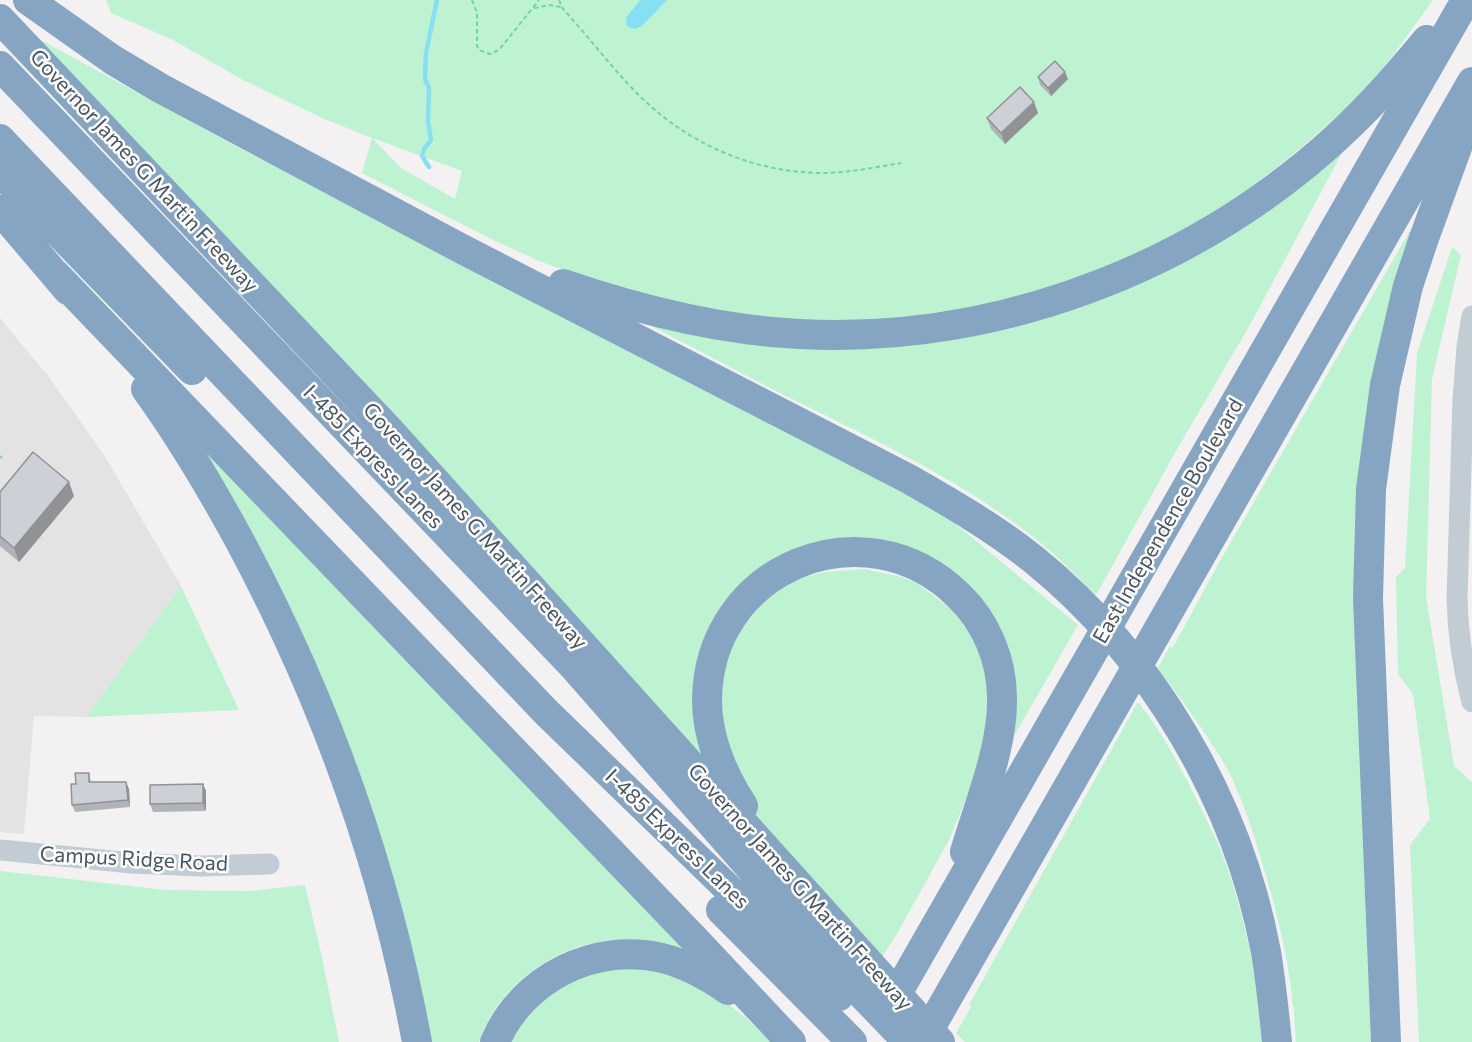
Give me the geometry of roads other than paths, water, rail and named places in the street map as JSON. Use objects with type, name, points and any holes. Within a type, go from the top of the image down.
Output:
[{"type":"highway","points":[[28,0],[113,60],[160,88],[462,249],[952,503],[1026,554],[1072,594],[1108,630],[1140,671],[1196,757],[1238,852],[1263,940],[1277,1042]]},
{"type":"highway","points":[[462,249],[607,299],[655,312],[749,330],[800,334],[895,332],[944,327],[990,318],[1082,292],[1125,274],[1198,238],[1248,207],[1325,148],[1362,114],[1395,79],[1459,0]]},
{"type":"highway","name":"East Independence Boulevard","points":[[869,1042],[1466,0]]},
{"type":"highway","name":"Governor James G Martin Freeway","points":[[0,20],[389,430],[940,1042]]},
{"type":"highway","name":"I-485 Express Lanes","points":[[0,66],[576,669],[847,979],[908,1042]]},
{"type":"highway","points":[[922,1042],[1472,82]]},
{"type":"highway","points":[[1386,1042],[1368,598],[1371,489],[1385,385],[1408,286],[1422,241],[1472,107]]},
{"type":"highway","name":"I-485 Express Lanes","points":[[0,139],[546,712],[884,1042]]},
{"type":"highway","points":[[0,172],[598,790],[852,1042]]},
{"type":"highway","points":[[0,210],[95,321],[150,395],[179,438],[232,527],[281,621],[327,728],[363,828],[389,919],[417,1042]]},
{"type":"highway","points":[[55,274],[680,923],[791,1042]]},
{"type":"highway","points":[[784,868],[734,793],[717,756],[707,701],[711,666],[716,649],[728,624],[743,603],[755,590],[784,569],[809,559],[835,553],[888,555],[914,564],[937,577],[964,600],[980,622],[992,646],[1001,680],[1002,716],[994,756],[949,903]]},
{"type":"highway","points":[[495,1042],[517,1006],[543,982],[558,972],[591,959],[626,954],[662,958],[695,970],[733,992],[770,1020]]},
{"type":"street","points":[[1472,316],[1463,399],[1457,600],[1463,667],[1472,702]]},
{"type":"street","name":"Campus Ridge Road","points":[[0,850],[132,863],[200,866],[269,864]]},
{"type":"water","points":[[640,0],[667,0],[642,26],[634,29],[627,26],[626,18]]},
{"type":"waterway","points":[[429,167],[422,156],[431,140],[428,121],[429,88],[425,79],[426,53],[437,0]]}]
